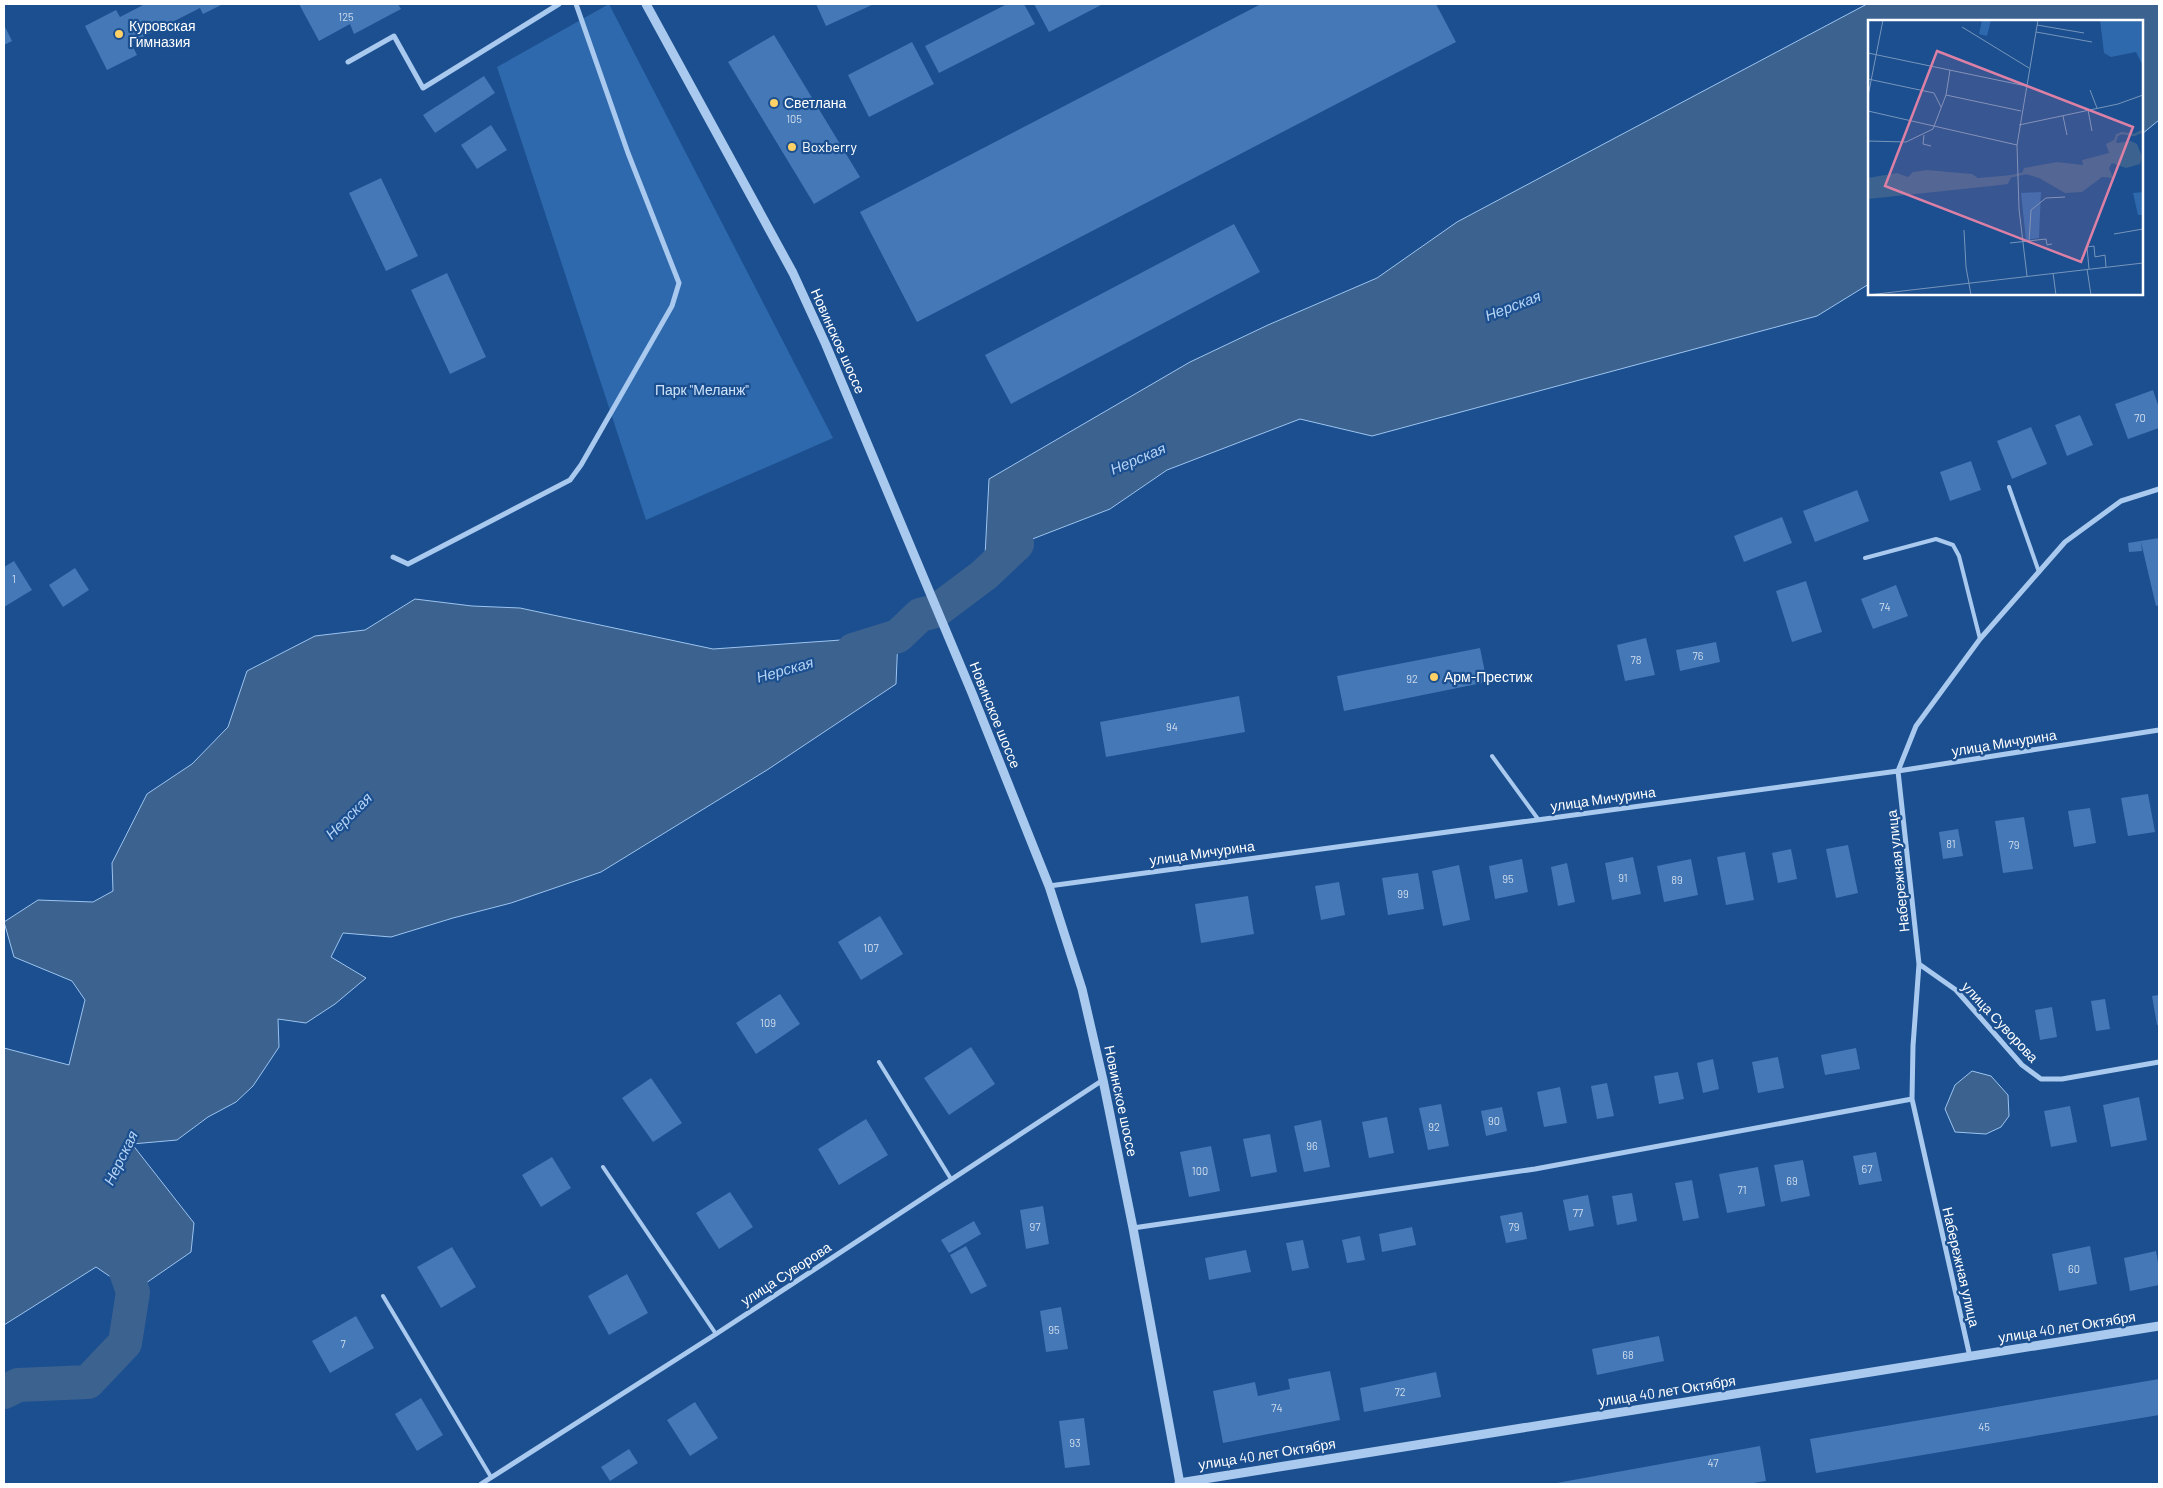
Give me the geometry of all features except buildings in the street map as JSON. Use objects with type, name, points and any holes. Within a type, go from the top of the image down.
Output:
[{"type":"street","points":[[348,62],[394,36],[423,88],[558,4]]},
{"type":"street","points":[[393,557],[408,564],[570,480],[581,466],[672,306],[679,283],[628,154],[576,4]]},
{"type":"street","name":"Новинское шоссе","points":[[646,4],[793,273],[826,345],[972,693],[1049,886],[1082,989],[1103,1080],[1133,1228],[1179,1484]]},
{"type":"street","name":"Набережная улица","points":[[1970,1357],[1912,1099],[1913,1046],[1920,964],[1898,771],[1916,726],[1980,639],[2064,542],[2121,501],[2159,489]]},
{"type":"street","name":"улица Мичурина","points":[[1049,886],[1898,771],[2159,730]]},
{"type":"street","name":"улица Суворова","points":[[1920,964],[1956,990],[2022,1065],[2041,1079],[2062,1079],[2159,1062]]},
{"type":"street","name":"улица Суворова","points":[[480,1484],[716,1334],[1103,1080]]},
{"type":"street","points":[[1133,1228],[1535,1168],[1912,1099]]},
{"type":"street","name":"улица 40 лет Октября","points":[[1179,1484],[2159,1326]]},
{"type":"lane","points":[[2009,487],[2039,572]]},
{"type":"lane","points":[[1865,558],[1936,538],[1953,545],[1962,565],[1980,639]]},
{"type":"lane","points":[[1492,756],[1538,819]]},
{"type":"lane","points":[[878,1062],[951,1179]]},
{"type":"lane","points":[[602,1167],[716,1334]]},
{"type":"lane","points":[[383,1296],[491,1477]]},
{"type":"green space","name":"Парк \"Меланж\"","points":[[609,4],[833,438],[646,520],[497,67]]},
{"type":"water","points":[[1867,4],[2159,4],[2159,120],[2143,133],[2143,20],[1868,20],[1868,285],[1817,316],[1372,436],[1300,419],[1167,470],[1110,509],[1022,543],[984,575],[989,479],[1190,362],[1268,325],[1377,278],[1457,222]]},
{"type":"water","points":[[415,599],[472,606],[520,608],[713,649],[898,636],[896,684],[767,770],[601,872],[511,903],[391,937],[343,933],[331,957],[366,978],[335,1004],[306,1023],[278,1019],[279,1047],[253,1086],[236,1102],[208,1117],[177,1140],[132,1144],[194,1223],[191,1252],[133,1292],[96,1267],[4,1325],[4,1048],[69,1065],[85,1000],[72,981],[14,957],[4,922],[38,900],[93,902],[113,891],[112,863],[147,794],[192,764],[228,727],[247,671],[315,636],[365,630]]},
{"type":"water","points":[[1972,1071],[1991,1076],[2008,1095],[2009,1116],[2001,1127],[1986,1134],[1955,1132],[1945,1109],[1955,1085]]},
{"type":"waterway","name":"Нерская","points":[[853,650],[898,636],[920,615],[936,611],[984,575],[1017,544]]},
{"type":"waterway","name":"Нерская","points":[[4,1392],[18,1385],[88,1382],[125,1343],[133,1292],[118,1249]]},
{"type":"place","name":"Куровская Гимназия","points":[[119,34]]},
{"type":"place","name":"Светлана","points":[[774,103]]},
{"type":"place","name":"Boxberry","points":[[792,147]]},
{"type":"place","name":"Арм-Престиж","points":[[1434,677]]}]
